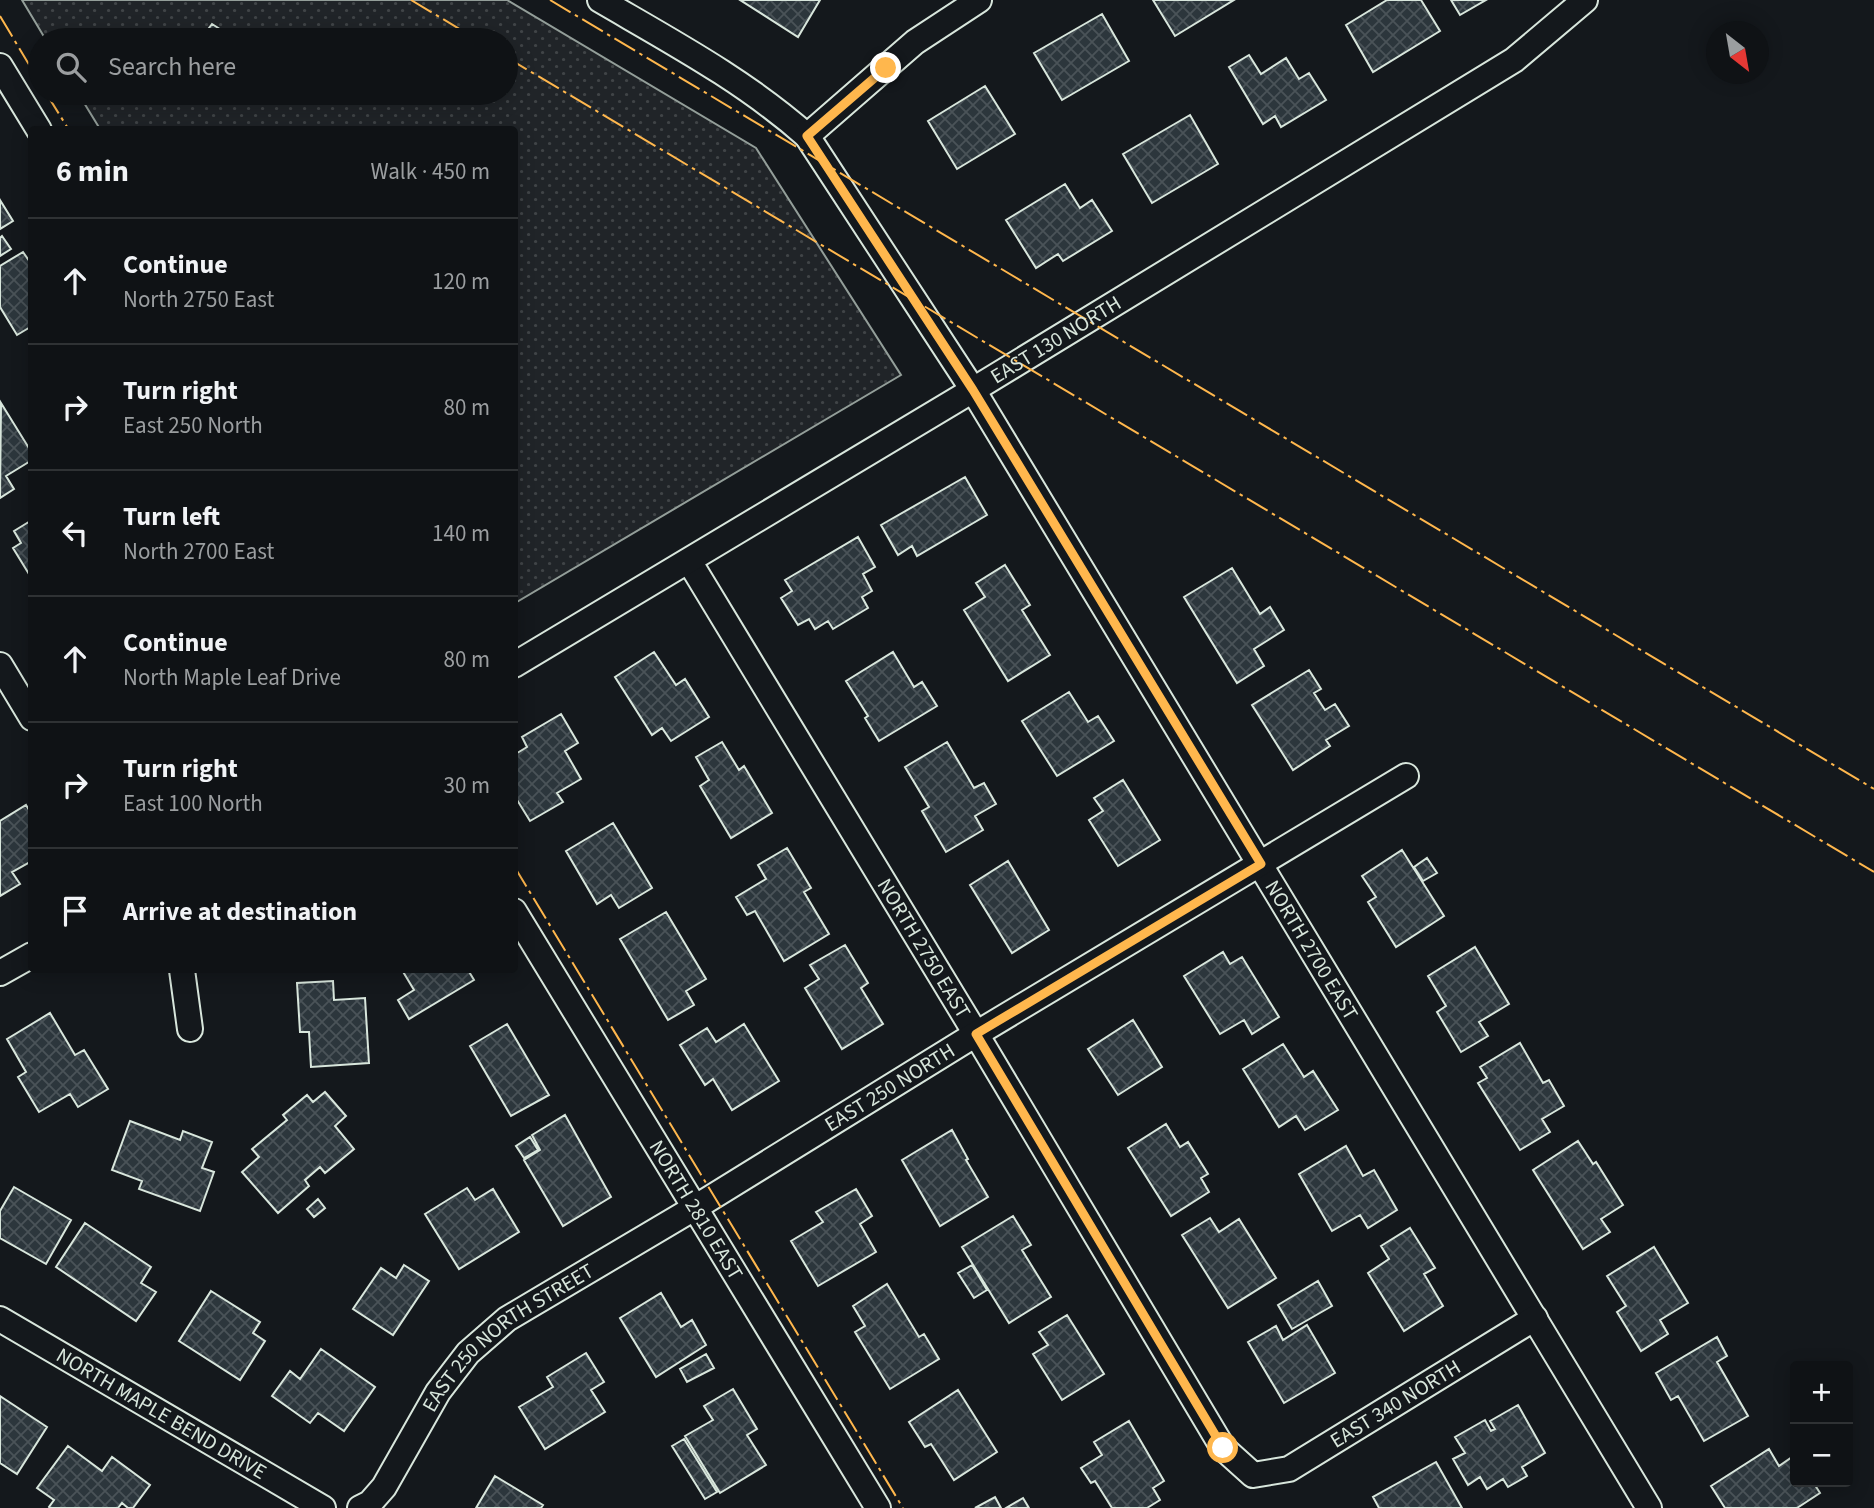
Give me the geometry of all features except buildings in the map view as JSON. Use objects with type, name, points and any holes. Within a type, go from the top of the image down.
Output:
[{"type":"street","name":"NORTH 2700 EAST","points":[[600,0],[739,82],[774,107],[807,136],[973,390],[1650,1508]]},
{"type":"street","points":[[807,136],[915,42],[979,0]]},
{"type":"street","name":"EAST 130 NORTH","points":[[518,663],[973,390],[1514,60],[1586,0]]},
{"type":"street","points":[[0,66],[37,126]]},
{"type":"street","name":"NORTH 2750 EAST","points":[[689,561],[1223,1448],[1253,1475]]},
{"type":"street","points":[[0,665],[28,711]]},
{"type":"street","name":"EAST 250 NORTH","points":[[696,1207],[976,1034],[1406,776]]},
{"type":"street","name":"NORTH 2810 EAST","points":[[518,918],[878,1508]]},
{"type":"street","points":[[0,974],[28,957]]},
{"type":"street","points":[[182,973],[190,1029]]},
{"type":"street","name":"EAST 250 NORTH STREET","points":[[360,1508],[370,1503],[384,1487],[438,1392],[468,1353],[507,1319],[696,1207]]},
{"type":"street","name":"EAST 340 NORTH","points":[[1253,1475],[1289,1469],[1535,1318]]},
{"type":"street","name":"NORTH MAPLE BEND DRIVE","points":[[0,1319],[323,1508]]},
{"type":"shaded area","points":[[22,0],[507,0],[756,148],[901,375],[518,601],[518,126],[98,126],[85,105],[518,105],[518,28],[39,28]]},
{"type":"power","points":[[411,0],[458,28]]},
{"type":"power","points":[[550,0],[1874,789]]},
{"type":"power","points":[[0,16],[28,63]]},
{"type":"power","points":[[518,64],[1874,872]]},
{"type":"power","points":[[53,105],[67,126]]},
{"type":"power","points":[[518,873],[903,1508]]},
{"type":"route","points":[[886,68],[807,136],[973,390],[1261,864],[976,1034],[1223,1448]]}]
